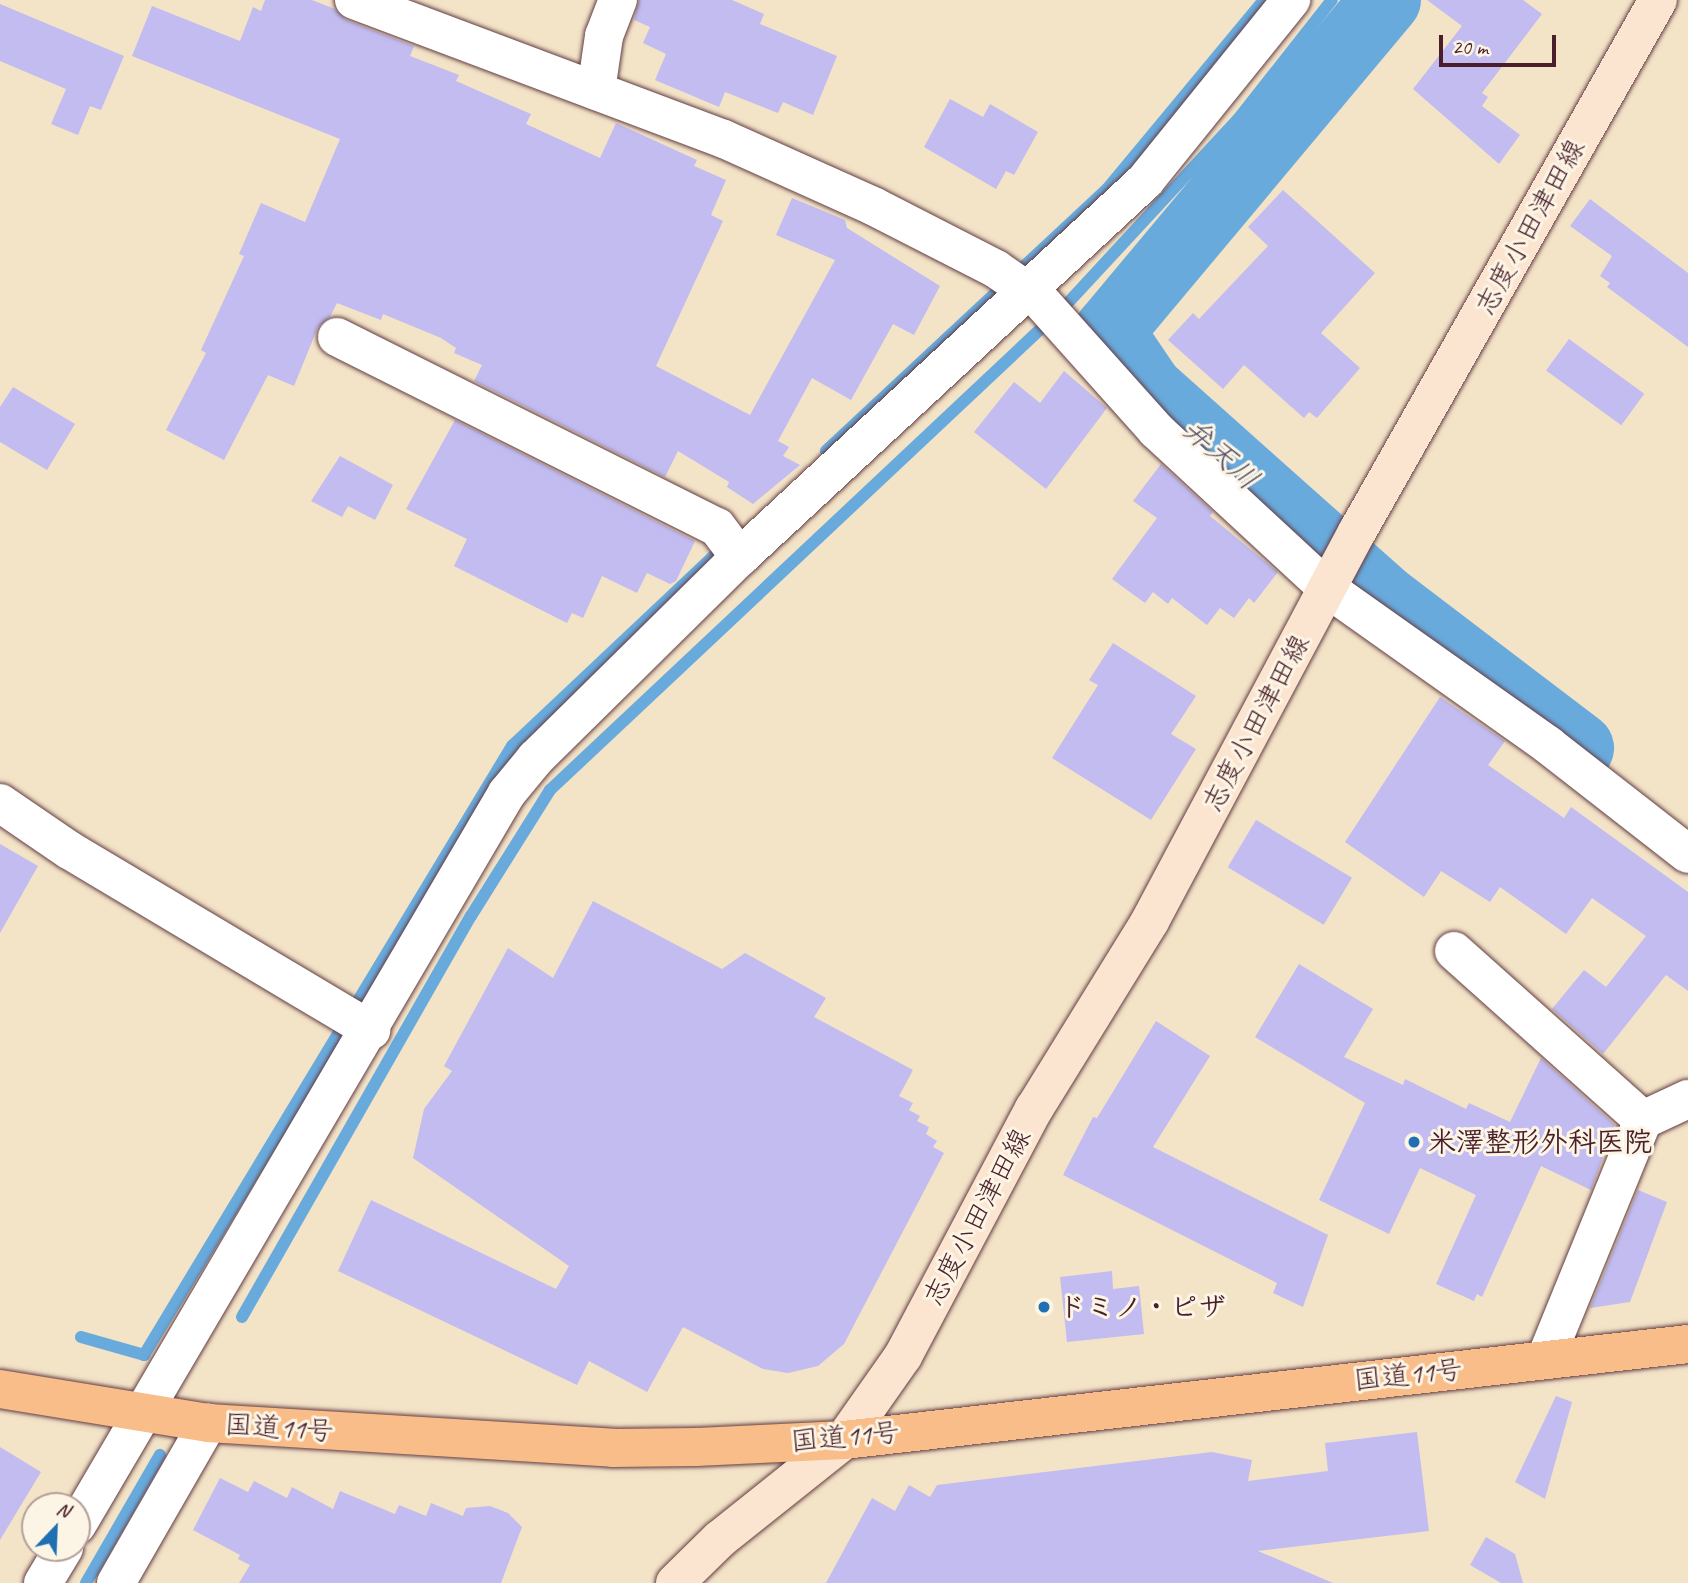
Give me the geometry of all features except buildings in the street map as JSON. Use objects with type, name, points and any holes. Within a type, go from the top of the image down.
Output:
[{"type":"highway","name":"国道11号","points":[[0,1388],[139,1415],[208,1423],[613,1448],[844,1440],[1688,1344]]},
{"type":"main road","name":"志度小田津田線","points":[[676,1583],[720,1538],[844,1440],[908,1348],[1034,1109],[1150,921],[1328,589],[1658,0]]},
{"type":"street","points":[[354,0],[723,139],[873,206],[996,269],[1028,290],[1156,430],[1328,589],[1548,745],[1688,854]]},
{"type":"street","points":[[596,90],[604,36],[618,0]]},
{"type":"street","points":[[91,1500],[139,1415],[371,1030],[507,793],[536,758],[740,557],[1145,181],[1291,0]]},
{"type":"street","points":[[337,337],[717,527],[740,557]]},
{"type":"street","points":[[0,803],[69,850],[371,1030]]},
{"type":"street","points":[[1454,951],[1643,1120]]},
{"type":"street","points":[[1545,1360],[1643,1120],[1688,1099]]},
{"type":"street","points":[[116,1583],[208,1423]]},
{"type":"street","points":[[43,1583],[56,1562]]},
{"type":"waterway","points":[[826,451],[1107,189],[1264,0]]},
{"type":"waterway","points":[[242,1317],[471,916],[550,790],[1065,306],[1239,118],[1332,0]]},
{"type":"waterway","name":"弁天川","points":[[1386,0],[1109,331],[1149,390],[1381,597],[1579,748]]},
{"type":"waterway","points":[[81,1337],[144,1355],[512,746],[723,547]]},
{"type":"waterway","points":[[86,1583],[160,1455]]},
{"type":"place","name":"米澤整形外科医院","points":[[1414,1142]]},
{"type":"place","name":"ドミノ・ピザ","points":[[1044,1307]]}]
